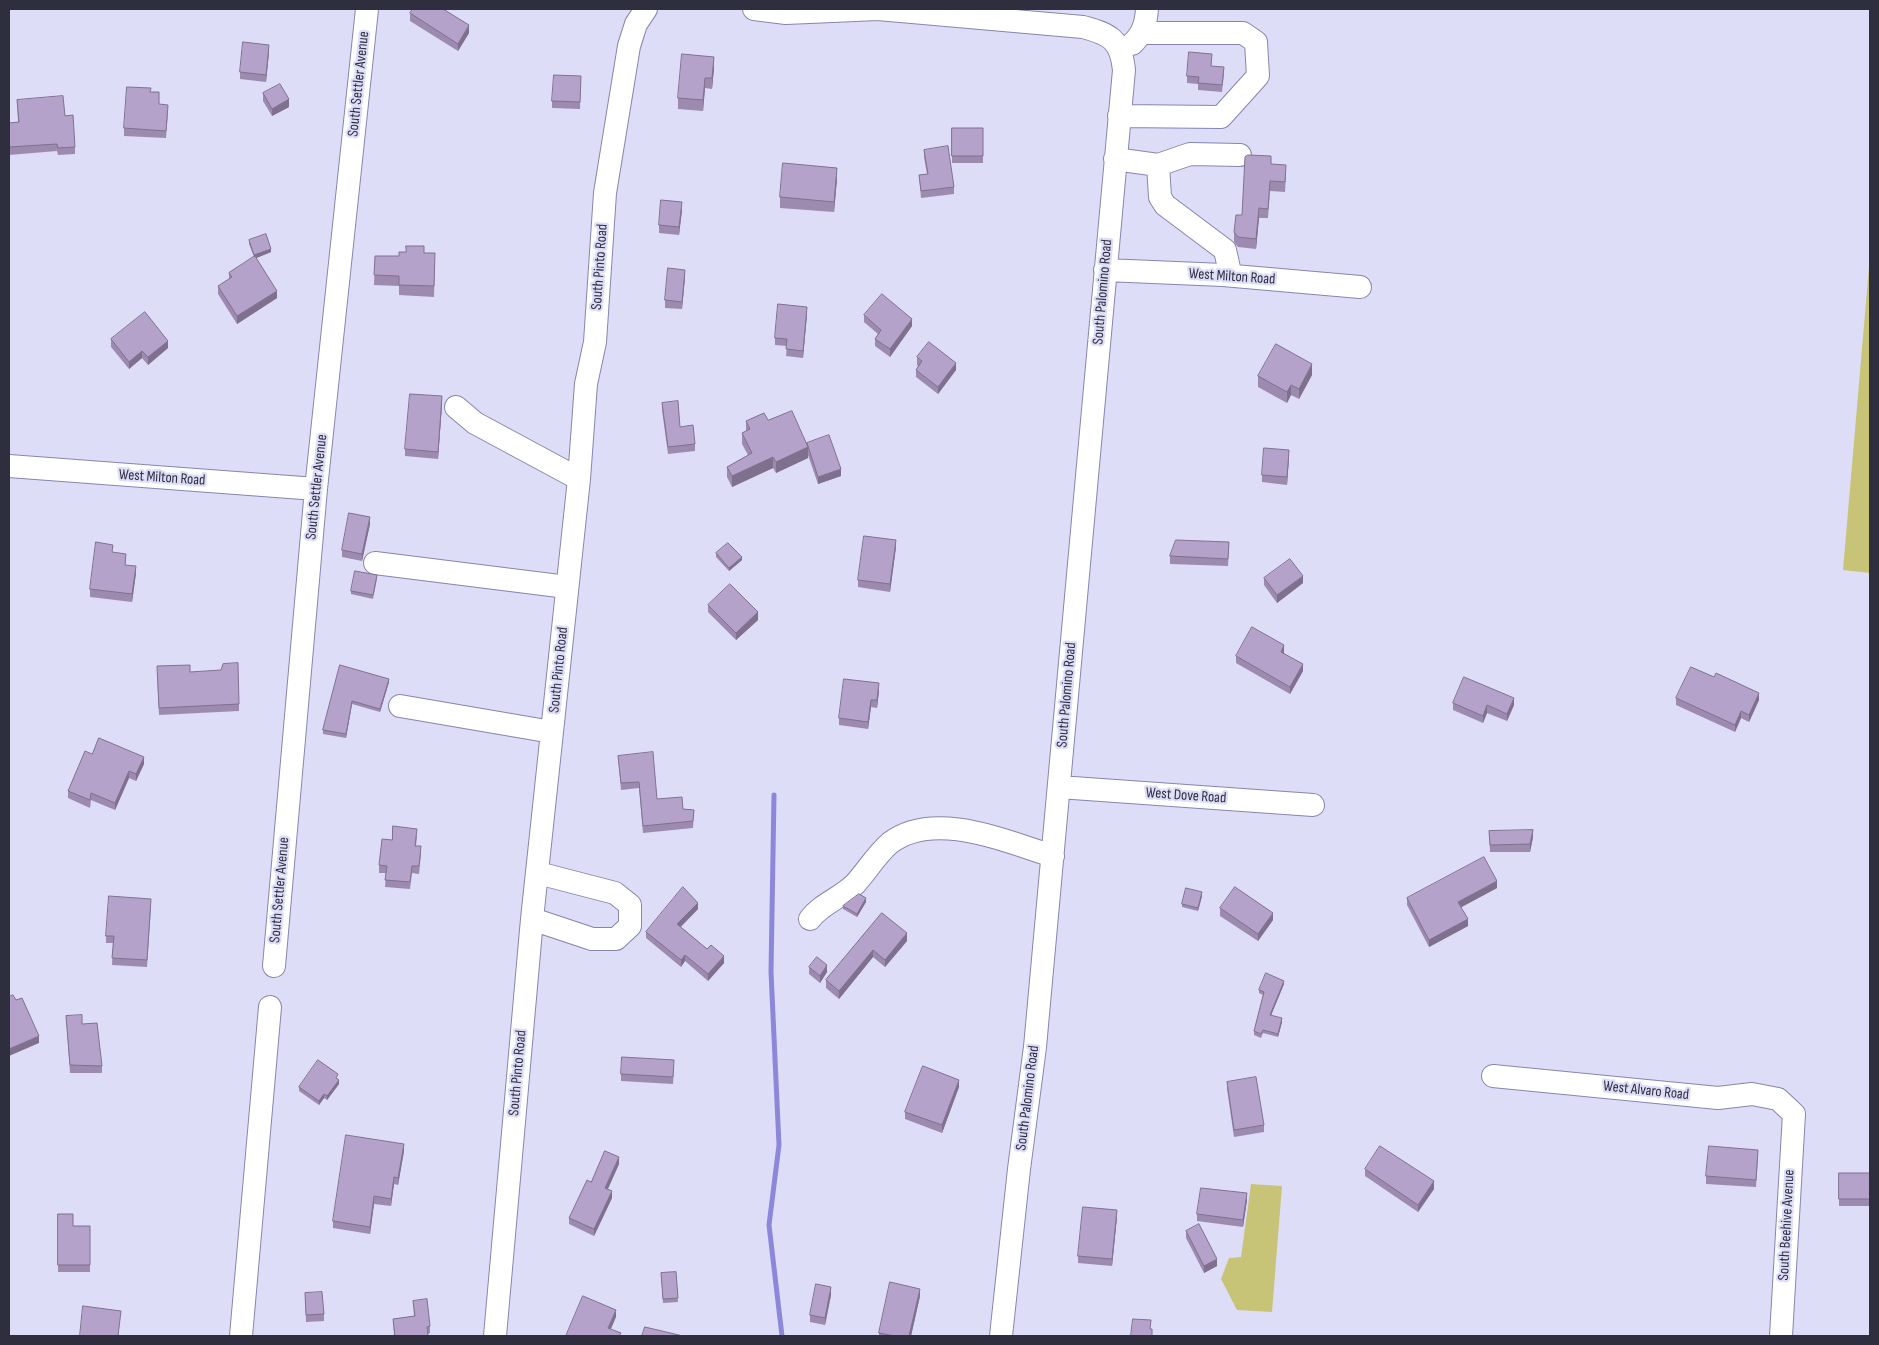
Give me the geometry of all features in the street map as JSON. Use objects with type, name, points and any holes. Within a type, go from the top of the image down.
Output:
[{"type":"street","name":"South Settler Avenue","points":[[274,966],[316,489],[367,9]]},
{"type":"street","name":"South Pinto Road","points":[[495,1336],[532,919],[579,479],[586,384],[595,342],[605,193],[629,46],[636,24],[646,9]]},
{"type":"street","points":[[754,9],[786,13],[878,9],[1083,27],[1104,32],[1117,44],[1122,53],[1142,33],[1147,9]]},
{"type":"street","points":[[1119,116],[1221,118],[1258,76],[1256,42],[1243,33],[1142,33]]},
{"type":"street","name":"South Palomino Road","points":[[1001,1336],[1019,1169],[1035,1047],[1124,70],[1122,53]]},
{"type":"street","points":[[1115,159],[1158,165],[1190,154],[1240,156]]},
{"type":"street","points":[[1158,165],[1160,197],[1166,205],[1225,250],[1229,268],[1223,275]]},
{"type":"street","name":"West Milton Road","points":[[1105,270],[1223,275],[1360,287]]},
{"type":"street","points":[[456,408],[474,423],[579,479]]},
{"type":"street","name":"West Milton Road","points":[[9,466],[316,489]]},
{"type":"street","points":[[375,563],[567,587]]},
{"type":"street","points":[[400,706],[552,732]]},
{"type":"street","name":"West Dove Road","points":[[1059,787],[1313,805]]},
{"type":"street","points":[[810,919],[817,910],[854,884],[876,856],[892,842],[926,829],[969,830],[1052,856]]},
{"type":"street","points":[[532,919],[592,939],[616,939],[630,926],[630,904],[615,893],[538,874]]},
{"type":"street","points":[[241,1336],[270,1007]]},
{"type":"street","name":"West Alvaro Road","points":[[1493,1076],[1718,1098],[1752,1094],[1778,1099],[1794,1114]]},
{"type":"street","name":"South Beehive Avenue","points":[[1780,1336],[1794,1114]]},
{"type":"shaded area","points":[[1870,255],[1870,573],[1843,570]]},
{"type":"shaded area","points":[[1251,1184],[1282,1186],[1272,1312],[1237,1310],[1221,1279],[1229,1258],[1241,1257]]},
{"type":"building","points":[[413,9],[443,9],[469,25],[458,44],[410,13]]},
{"type":"building","points":[[243,42],[269,45],[266,75],[240,72]]},
{"type":"building","points":[[1189,52],[1212,54],[1211,66],[1224,67],[1222,85],[1198,83],[1199,77],[1187,76]]},
{"type":"building","points":[[682,54],[714,57],[712,78],[705,78],[703,100],[678,98]]},
{"type":"building","points":[[554,75],[581,76],[580,102],[552,101]]},
{"type":"building","points":[[280,84],[289,99],[272,109],[263,93]]},
{"type":"building","points":[[127,87],[151,88],[150,92],[159,92],[159,104],[168,105],[166,131],[124,128]]},
{"type":"building","points":[[63,96],[65,116],[73,115],[75,147],[58,148],[57,144],[9,147],[9,123],[19,122],[17,100]]},
{"type":"building","points":[[952,128],[983,128],[983,156],[952,156]]},
{"type":"building","points":[[948,146],[954,187],[921,191],[919,175],[928,174],[924,150]]},
{"type":"building","points":[[1248,155],[1271,156],[1271,164],[1286,165],[1285,182],[1270,181],[1268,209],[1259,208],[1256,239],[1238,237],[1234,232],[1236,215],[1242,215],[1245,157]]},
{"type":"building","points":[[783,163],[837,168],[834,202],[780,197]]},
{"type":"building","points":[[661,200],[682,202],[679,227],[659,225]]},
{"type":"building","points":[[266,234],[271,249],[254,255],[249,240]]},
{"type":"building","points":[[406,246],[424,246],[424,253],[435,253],[434,286],[399,285],[399,276],[374,275],[375,256],[399,256],[399,252],[406,252]]},
{"type":"building","points":[[255,256],[277,291],[237,316],[218,286],[232,277],[229,273]]},
{"type":"building","points":[[668,268],[685,270],[682,302],[665,300]]},
{"type":"building","points":[[882,294],[912,319],[890,349],[875,339],[881,330],[864,315]]},
{"type":"building","points":[[778,304],[807,307],[803,351],[786,349],[787,339],[775,338]]},
{"type":"building","points":[[145,312],[168,341],[148,357],[142,351],[129,362],[111,339]]},
{"type":"building","points":[[929,342],[956,363],[938,387],[916,370],[922,361],[917,357]]},
{"type":"building","points":[[1276,344],[1312,364],[1299,389],[1291,385],[1287,392],[1258,376]]},
{"type":"building","points":[[410,394],[442,396],[438,452],[405,449]]},
{"type":"building","points":[[678,401],[680,427],[693,425],[695,444],[668,447],[662,403]]},
{"type":"building","points":[[792,411],[808,447],[776,462],[773,457],[732,476],[727,467],[752,453],[742,433],[750,429],[746,421],[764,413],[768,420]]},
{"type":"building","points":[[829,435],[841,469],[818,477],[807,443]]},
{"type":"building","points":[[1264,448],[1289,450],[1287,477],[1262,475]]},
{"type":"building","points":[[349,513],[370,517],[362,554],[342,550]]},
{"type":"building","points":[[864,536],[896,540],[890,584],[858,580]]},
{"type":"building","points":[[1176,540],[1229,542],[1228,559],[1170,556]]},
{"type":"building","points":[[96,542],[113,545],[112,552],[126,554],[125,565],[136,566],[132,594],[90,589]]},
{"type":"building","points":[[728,543],[742,557],[729,568],[716,553]]},
{"type":"building","points":[[1290,559],[1303,576],[1277,595],[1264,578]]},
{"type":"building","points":[[355,571],[377,575],[373,595],[351,591]]},
{"type":"building","points":[[730,584],[758,612],[736,633],[708,605]]},
{"type":"building","points":[[1252,627],[1284,645],[1281,652],[1303,664],[1290,687],[1236,656]]},
{"type":"building","points":[[238,663],[239,704],[159,708],[157,666],[190,665],[190,672],[221,670],[223,664]]},
{"type":"building","points":[[340,665],[389,679],[380,709],[352,701],[346,734],[323,730]]},
{"type":"building","points":[[1691,667],[1714,677],[1716,673],[1759,693],[1749,715],[1741,711],[1735,725],[1676,698]]},
{"type":"building","points":[[1464,677],[1514,698],[1507,714],[1487,705],[1483,716],[1453,703]]},
{"type":"building","points":[[844,679],[879,683],[877,700],[871,700],[868,722],[839,718]]},
{"type":"building","points":[[99,738],[144,757],[136,774],[129,771],[115,803],[91,793],[90,800],[68,791],[85,751],[92,754]]},
{"type":"building","points":[[653,752],[657,799],[682,797],[683,809],[694,810],[693,821],[643,826],[639,782],[621,783],[618,756]]},
{"type":"building","points":[[393,826],[417,829],[415,846],[421,846],[419,866],[412,866],[410,882],[385,880],[387,866],[379,865],[382,839],[392,840]]},
{"type":"building","points":[[1533,830],[1530,844],[1490,845],[1489,831]]},
{"type":"building","points":[[1484,857],[1497,881],[1458,902],[1468,919],[1429,940],[1407,898]]},
{"type":"building","points":[[683,887],[698,903],[677,924],[707,949],[711,945],[724,956],[708,974],[685,955],[681,960],[646,932]]},
{"type":"building","points":[[1235,887],[1273,913],[1258,934],[1220,908]]},
{"type":"building","points":[[1186,888],[1202,892],[1198,908],[1182,904]]},
{"type":"building","points":[[859,894],[866,898],[857,914],[843,906]]},
{"type":"building","points":[[109,896],[151,899],[147,960],[112,958],[114,936],[106,936]]},
{"type":"building","points":[[882,913],[907,933],[885,960],[873,950],[839,991],[826,980]]},
{"type":"building","points":[[817,957],[827,965],[820,976],[809,967]]},
{"type":"building","points":[[1266,973],[1284,981],[1270,1015],[1282,1018],[1278,1034],[1263,1030],[1261,1034],[1254,1031],[1264,992],[1259,990]]},
{"type":"building","points":[[13,995],[16,1000],[22,998],[39,1036],[9,1049],[9,997]]},
{"type":"building","points":[[82,1015],[82,1024],[97,1023],[102,1066],[70,1065],[66,1016]]},
{"type":"building","points":[[622,1057],[674,1060],[673,1077],[621,1074]]},
{"type":"building","points":[[318,1060],[338,1074],[336,1078],[339,1080],[327,1096],[324,1094],[319,1101],[299,1087]]},
{"type":"building","points":[[923,1066],[959,1080],[942,1125],[905,1112]]},
{"type":"building","points":[[1256,1077],[1264,1125],[1234,1130],[1227,1082]]},
{"type":"building","points":[[346,1135],[404,1144],[398,1178],[394,1177],[391,1199],[374,1196],[370,1227],[333,1221]]},
{"type":"building","points":[[1380,1146],[1434,1181],[1418,1205],[1365,1169]]},
{"type":"building","points":[[1709,1146],[1758,1150],[1756,1180],[1706,1176]]},
{"type":"building","points":[[605,1151],[619,1157],[605,1188],[612,1191],[594,1229],[569,1218],[587,1180],[591,1182]]},
{"type":"building","points":[[1839,1173],[1870,1173],[1870,1199],[1839,1199]]},
{"type":"building","points":[[1201,1188],[1247,1193],[1243,1220],[1197,1214]]},
{"type":"building","points":[[1083,1207],[1117,1210],[1112,1259],[1078,1256]]},
{"type":"building","points":[[58,1214],[73,1214],[73,1226],[90,1226],[90,1265],[58,1265]]},
{"type":"building","points":[[1199,1224],[1217,1259],[1204,1266],[1186,1231]]},
{"type":"building","points":[[676,1272],[678,1298],[663,1299],[661,1273]]},
{"type":"building","points":[[890,1282],[920,1289],[909,1336],[879,1333]]},
{"type":"building","points":[[816,1284],[831,1287],[825,1318],[810,1315]]},
{"type":"building","points":[[322,1292],[324,1314],[306,1315],[305,1293]]},
{"type":"building","points":[[583,1296],[616,1310],[608,1328],[621,1333],[619,1336],[566,1336]]},
{"type":"building","points":[[427,1299],[430,1326],[427,1327],[428,1336],[395,1336],[393,1319],[415,1316],[413,1301]]},
{"type":"building","points":[[83,1306],[121,1311],[118,1336],[80,1336]]},
{"type":"building","points":[[1133,1319],[1151,1320],[1150,1329],[1152,1329],[1152,1336],[1131,1336]]},
{"type":"building","points":[[645,1327],[683,1336],[642,1336]]},
{"type":"waterway","points":[[774,795],[771,972],[779,1145],[769,1225],[782,1336]]}]
